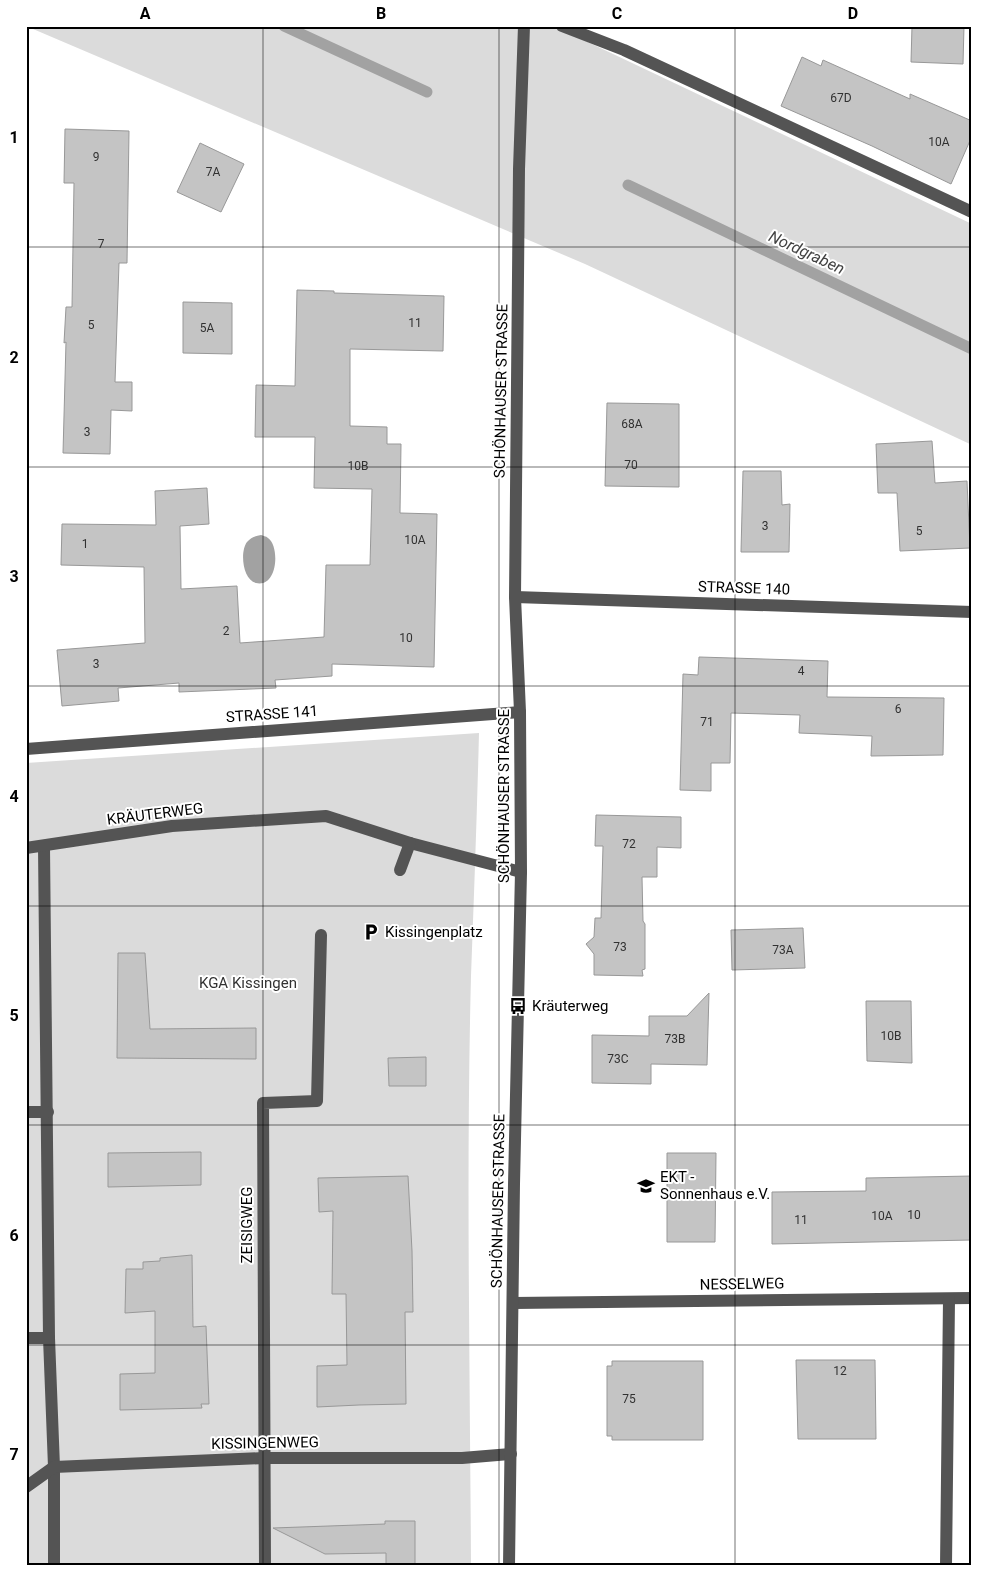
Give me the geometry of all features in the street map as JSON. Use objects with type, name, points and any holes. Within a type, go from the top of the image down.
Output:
[{"type":"street","name":"SCHÖNHAUSER STRASSE","points":[[509,1566],[521,872],[520,712],[515,597],[519,169],[524,26]]},
{"type":"street","points":[[562,26],[624,50],[972,212]]},
{"type":"street","name":"STRASSE 140","points":[[515,597],[972,612]]},
{"type":"street","name":"STRASSE 141","points":[[26,749],[520,712]]},
{"type":"street","name":"KRÄUTERWEG","points":[[26,848],[44,847],[172,826],[326,816],[410,843],[521,872]]},
{"type":"street","points":[[400,870],[410,843]]},
{"type":"street","points":[[44,847],[54,1566]]},
{"type":"street","name":"ZEISIGWEG","points":[[265,1566],[263,1103],[317,1101],[321,935]]},
{"type":"street","points":[[26,1112],[48,1112]]},
{"type":"street","name":"NESSELWEG","points":[[513,1303],[972,1298]]},
{"type":"street","points":[[946,1566],[949,1299]]},
{"type":"street","points":[[26,1338],[50,1338]]},
{"type":"street","name":"KISSINGENWEG","points":[[54,1467],[264,1458],[462,1458],[511,1454]]},
{"type":"street","points":[[26,1487],[54,1467]]},
{"type":"green space","points":[[26,26],[554,26],[972,224],[972,445],[585,264]]},
{"type":"green space","name":"KGA Kissingen","points":[[479,733],[471,976],[469,1123],[471,1566],[26,1566],[26,763]]},
{"type":"shaded area","points":[[261,535],[267,537],[272,542],[275,565],[269,579],[263,583],[256,583],[251,580],[245,571],[243,552],[249,540]]},
{"type":"building","points":[[912,26],[964,26],[963,64],[911,62]]},
{"type":"building","points":[[802,57],[821,66],[823,60],[910,99],[910,94],[972,121],[972,136],[951,184],[872,146],[781,106]]},
{"type":"building","points":[[65,129],[129,131],[127,263],[119,263],[115,382],[132,382],[132,411],[111,410],[110,454],[63,453],[66,342],[64,343],[66,307],[72,307],[74,183],[64,183]]},
{"type":"building","points":[[200,143],[244,164],[221,212],[177,192]]},
{"type":"building","points":[[297,290],[444,296],[443,351],[350,349],[350,426],[387,427],[387,444],[401,444],[400,513],[437,514],[434,667],[332,664],[332,676],[275,680],[276,688],[179,692],[179,683],[118,688],[119,701],[62,706],[57,650],[145,643],[144,567],[61,565],[62,524],[156,525],[155,491],[207,488],[209,524],[180,526],[181,589],[237,586],[240,643],[324,637],[326,565],[370,565],[372,489],[314,488],[315,437],[255,437],[256,385],[295,386]]},
{"type":"building","points":[[183,302],[232,303],[232,354],[183,353]]},
{"type":"building","points":[[607,403],[679,404],[679,487],[605,486]]},
{"type":"building","points":[[932,441],[935,483],[967,481],[970,548],[900,551],[897,493],[878,493],[876,444]]},
{"type":"building","points":[[743,471],[781,471],[782,505],[790,504],[789,552],[741,552]]},
{"type":"building","points":[[699,657],[828,661],[827,697],[944,698],[943,755],[871,756],[872,736],[799,733],[800,715],[731,713],[730,763],[711,763],[711,791],[680,790],[683,674],[698,675]]},
{"type":"building","points":[[596,815],[681,817],[681,848],[657,847],[657,877],[642,877],[643,921],[645,924],[645,969],[642,970],[643,976],[594,975],[594,954],[586,944],[594,937],[595,918],[601,918],[603,846],[595,846]]},
{"type":"building","points":[[803,928],[805,968],[732,970],[731,930]]},
{"type":"building","points":[[118,953],[145,953],[150,1029],[256,1028],[256,1059],[117,1058]]},
{"type":"building","points":[[709,993],[707,1065],[651,1064],[651,1084],[592,1083],[592,1035],[649,1036],[649,1016],[687,1016]]},
{"type":"building","points":[[866,1001],[911,1001],[912,1063],[867,1061]]},
{"type":"building","points":[[426,1057],[426,1086],[389,1086],[388,1058]]},
{"type":"building","points":[[201,1152],[201,1185],[108,1187],[108,1153]]},
{"type":"building","points":[[667,1153],[716,1153],[715,1242],[667,1242]]},
{"type":"building","points":[[408,1176],[413,1312],[405,1312],[406,1404],[317,1407],[317,1366],[347,1365],[346,1294],[332,1294],[333,1211],[319,1212],[318,1178]]},
{"type":"building","points":[[972,1176],[972,1240],[772,1244],[772,1192],[866,1191],[866,1178]]},
{"type":"building","points":[[192,1255],[193,1327],[206,1326],[209,1404],[201,1404],[202,1408],[120,1410],[120,1374],[155,1373],[155,1311],[125,1313],[126,1269],[143,1269],[143,1262],[160,1261],[160,1258]]},
{"type":"building","points":[[796,1360],[875,1360],[876,1439],[798,1439]]},
{"type":"building","points":[[612,1361],[703,1361],[703,1440],[612,1440],[612,1436],[607,1436],[607,1366],[612,1366]]},
{"type":"building","points":[[385,1521],[415,1521],[415,1566],[386,1566],[386,1553],[325,1554],[273,1528],[385,1524]]},
{"type":"waterway","name":"Nordgraben","points":[[284,26],[427,92]]},
{"type":"waterway","name":"Nordgraben","points":[[628,185],[972,349]]},
{"type":"place","name":"Kissingenplatz","points":[[371,932]]},
{"type":"place","name":"Kräuterweg","points":[[518,1006]]},
{"type":"place","name":"EKT - Sonnenhaus e.V.","points":[[646,1186]]}]
